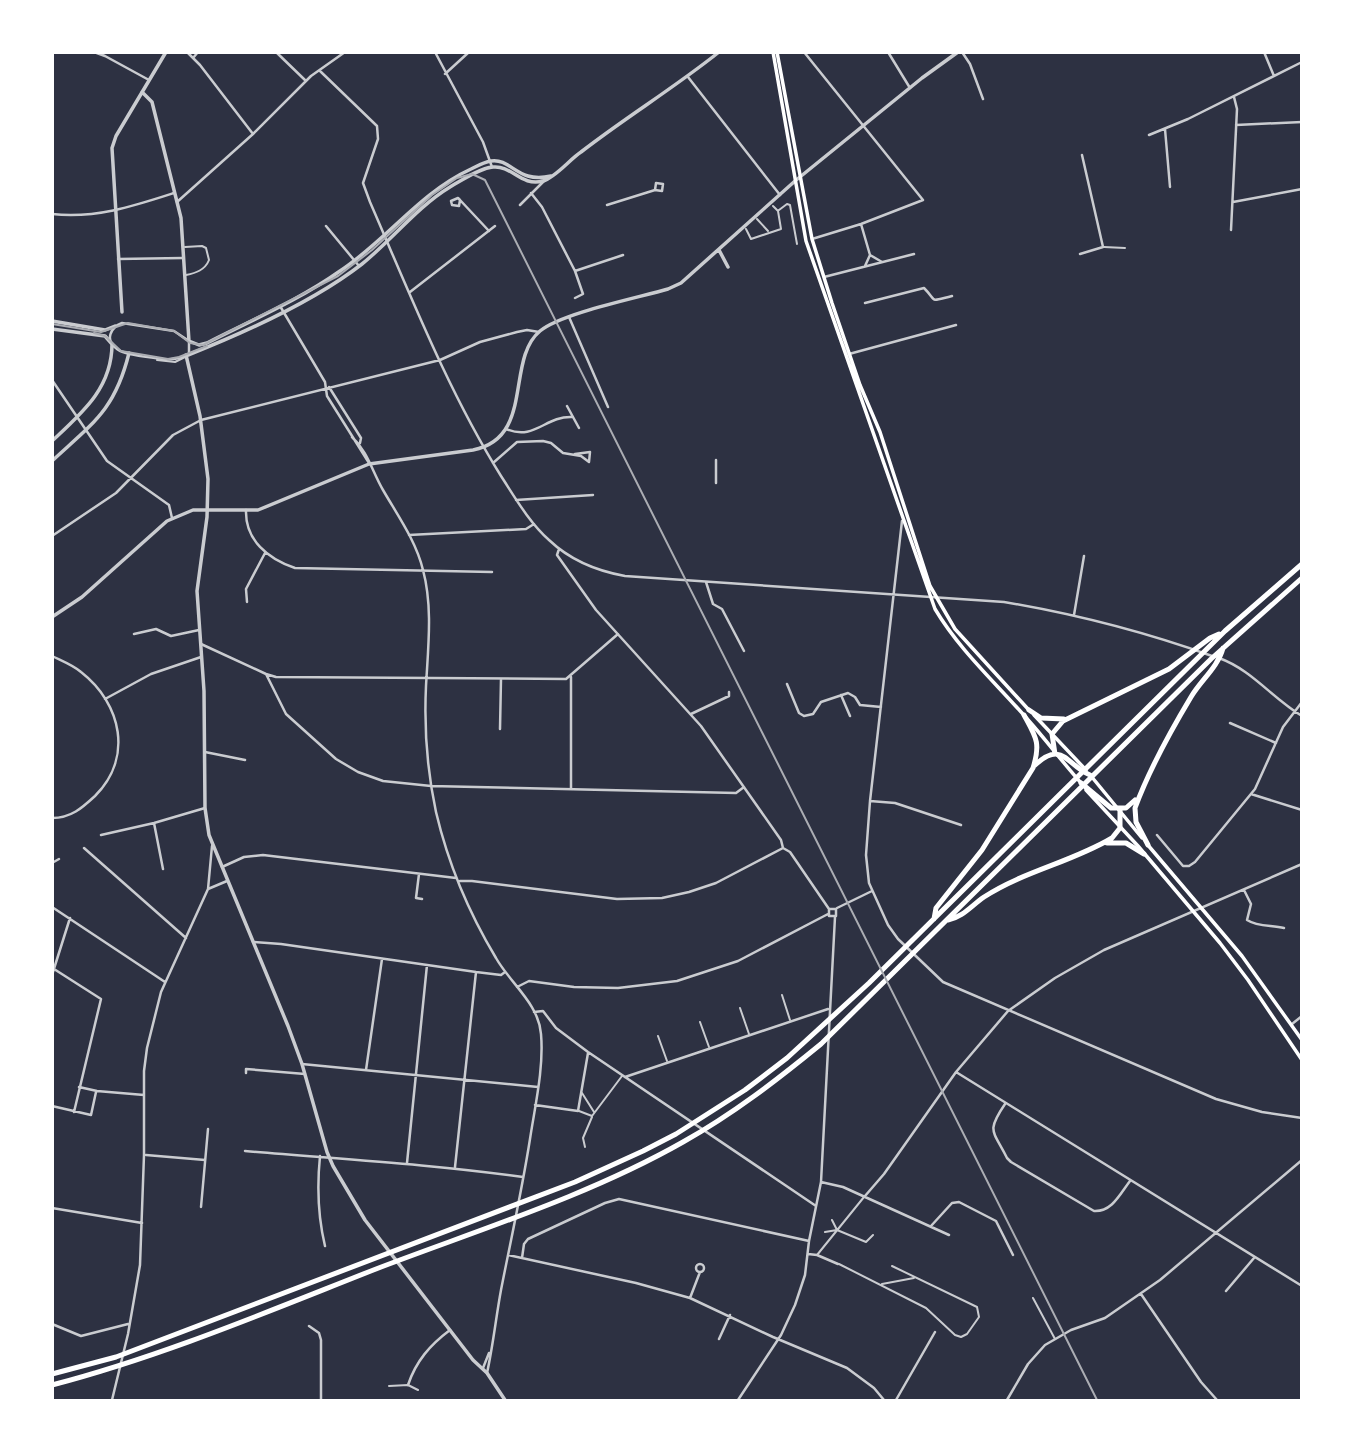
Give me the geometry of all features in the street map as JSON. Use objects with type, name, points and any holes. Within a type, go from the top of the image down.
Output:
[{"type":"highway","points":[[52,1374],[116,1357],[176,1335],[575,1182],[643,1151],[715,1111],[760,1079],[825,1025],[1225,631],[1301,564]]},
{"type":"highway","points":[[52,1385],[111,1369],[203,1336],[578,1191],[648,1161],[721,1119],[821,1044],[1210,659],[1301,578]]},
{"type":"highway","points":[[1055,754],[1052,734],[1063,721],[1169,669],[1210,638],[1225,631]]},
{"type":"highway","points":[[1148,845],[1134,814],[1141,793],[1192,695],[1218,662],[1221,652]]},
{"type":"highway","points":[[1026,713],[1051,720],[1070,718]]},
{"type":"highway","points":[[1026,713],[1037,740],[1033,768]]},
{"type":"highway","points":[[933,919],[936,908],[982,850],[1033,768],[1042,759],[1055,754],[1068,758],[1080,770],[1093,774]]},
{"type":"highway","points":[[1081,786],[1108,806],[1120,810],[1132,805],[1141,793]]},
{"type":"highway","points":[[948,920],[959,917],[982,899],[1015,880],[1112,838],[1120,828],[1120,810]]},
{"type":"highway","points":[[1104,843],[1126,843],[1144,854]]},
{"type":"main road","points":[[775,52],[812,239],[849,354],[880,432],[932,595]]},
{"type":"main road","points":[[775,52],[806,241],[902,520],[950,632],[1026,713],[1093,774],[1148,845],[1242,956],[1301,1040]]},
{"type":"main road","points":[[1026,713],[1081,786],[1194,911],[1248,980],[1301,1060]]},
{"type":"street","points":[[94,52],[149,80]]},
{"type":"street","points":[[124,322],[111,157],[113,141],[166,52]]},
{"type":"street","points":[[187,52],[253,134]]},
{"type":"street","points":[[193,58],[198,52]]},
{"type":"street","points":[[276,52],[306,81]]},
{"type":"street","points":[[177,202],[253,134],[306,81],[345,52]]},
{"type":"street","points":[[435,52],[492,167]]},
{"type":"street","points":[[445,74],[469,52]]},
{"type":"street","points":[[520,205],[545,180],[592,143],[688,77],[719,52]]},
{"type":"street","points":[[804,52],[923,200],[862,224],[806,241]]},
{"type":"street","points":[[888,52],[910,88]]},
{"type":"street","points":[[52,617],[82,597],[172,518],[193,510],[261,509],[369,464],[483,448],[496,440],[506,429],[529,346],[539,332],[567,318],[674,286],[691,275],[795,181],[910,88],[960,52],[970,64],[983,99]]},
{"type":"street","points":[[1264,52],[1274,76]]},
{"type":"street","points":[[1149,135],[1301,62]]},
{"type":"street","points":[[320,71],[377,126],[378,139],[363,183],[387,242],[483,448],[534,524],[559,549],[586,565],[608,573],[635,577],[932,595],[1004,602],[1074,615],[1161,638],[1226,661],[1259,682],[1301,716]]},
{"type":"street","points":[[688,77],[780,195]]},
{"type":"street","points":[[142,92],[152,102],[181,219],[189,341],[187,355],[201,420],[208,479],[197,583],[205,808],[212,846],[302,1063],[329,1157],[353,1202],[473,1360],[487,1373],[505,1401]]},
{"type":"street","points":[[1231,230],[1236,125],[1236,104],[1233,96]]},
{"type":"street","points":[[1236,125],[1301,122]]},
{"type":"street","points":[[1164,130],[1167,138],[1170,187]]},
{"type":"street","points":[[1082,155],[1103,247]]},
{"type":"street","points":[[52,321],[105,330],[124,322],[174,331],[197,345],[205,344],[331,278],[355,261],[438,188],[465,172],[491,161],[506,164],[530,178],[551,176]]},
{"type":"street","points":[[52,329],[104,336],[119,350],[130,353],[171,359],[187,355],[230,339],[331,285],[359,266],[441,193],[462,180],[492,167],[502,168],[522,180],[545,180]]},
{"type":"street","points":[[1232,202],[1301,189]]},
{"type":"street","points":[[607,205],[655,190]]},
{"type":"street","points":[[52,214],[88,215],[174,193]]},
{"type":"street","points":[[531,193],[542,207],[575,271],[583,295],[575,298]]},
{"type":"street","points":[[460,200],[489,231]]},
{"type":"street","points":[[778,211],[787,204],[790,205],[797,244]]},
{"type":"street","points":[[746,229],[751,239],[781,229],[778,211],[773,206]]},
{"type":"street","points":[[757,219],[769,233]]},
{"type":"street","points":[[862,224],[870,255],[865,266]]},
{"type":"street","points":[[326,226],[359,266]]},
{"type":"street","points":[[410,292],[495,226]]},
{"type":"street","points":[[183,247],[202,246],[209,260],[205,267],[197,272],[184,275]]},
{"type":"street","points":[[1080,254],[1103,247],[1125,248]]},
{"type":"street","points":[[719,250],[728,267]]},
{"type":"street","points":[[824,277],[914,254]]},
{"type":"street","points":[[575,271],[623,255]]},
{"type":"street","points":[[870,255],[882,262]]},
{"type":"street","points":[[118,259],[183,258]]},
{"type":"street","points":[[865,303],[924,288],[932,300],[952,296]]},
{"type":"street","points":[[280,306],[361,438],[360,443]]},
{"type":"street","points":[[567,318],[608,407]]},
{"type":"street","points":[[849,354],[956,325]]},
{"type":"street","points":[[52,441],[92,404],[103,385],[109,368],[112,344],[110,334],[116,326]]},
{"type":"street","points":[[52,536],[116,494],[173,435],[201,420],[440,360],[480,342],[517,332],[539,332]]},
{"type":"street","points":[[130,353],[132,356],[176,362],[187,355]]},
{"type":"street","points":[[52,461],[87,431],[111,403],[122,380],[130,353]]},
{"type":"street","points":[[52,380],[107,461],[169,505],[172,518]]},
{"type":"street","points":[[328,388],[327,396],[409,535],[424,571],[429,611],[426,732],[431,786],[443,839],[475,920],[505,972],[534,1012],[541,1035],[538,1087],[524,1183],[487,1373]]},
{"type":"street","points":[[567,406],[579,428]]},
{"type":"street","points":[[506,429],[526,434],[561,416],[572,417]]},
{"type":"street","points":[[352,437],[360,443],[369,458],[369,464]]},
{"type":"street","points":[[493,463],[519,441],[547,441],[563,453],[575,454]]},
{"type":"street","points":[[716,460],[716,483]]},
{"type":"street","points":[[516,500],[593,495]]},
{"type":"street","points":[[246,510],[247,527],[265,553],[287,565],[305,570],[492,572]]},
{"type":"street","points":[[902,520],[870,801],[866,864],[872,891],[888,925],[898,939],[943,982],[1216,1099],[1262,1112],[1301,1118]]},
{"type":"street","points":[[409,535],[526,529],[534,524]]},
{"type":"street","points":[[559,549],[557,555],[592,605],[691,714],[781,840],[783,848],[790,852],[829,909],[828,914]]},
{"type":"street","points":[[247,602],[246,589],[265,553]]},
{"type":"street","points":[[1074,615],[1084,556]]},
{"type":"street","points":[[706,581],[713,604],[722,610],[744,651]]},
{"type":"street","points":[[134,634],[156,629],[171,636],[199,629]]},
{"type":"street","points":[[200,644],[276,677],[566,679],[618,634]]},
{"type":"street","points":[[52,656],[80,671],[105,699],[119,730],[118,755],[114,769],[103,786],[69,816],[52,818]]},
{"type":"street","points":[[105,699],[151,674],[201,657]]},
{"type":"street","points":[[266,674],[286,714],[336,760],[383,781],[431,786],[736,793],[744,788]]},
{"type":"street","points":[[571,677],[571,789]]},
{"type":"street","points":[[500,729],[501,679]]},
{"type":"street","points":[[787,684],[799,713],[804,716],[813,714],[821,702],[841,695],[853,694],[860,705],[881,707]]},
{"type":"street","points":[[691,714],[729,696],[729,692]]},
{"type":"street","points":[[841,695],[850,716]]},
{"type":"street","points":[[1157,835],[1183,866],[1189,866],[1208,848],[1251,794],[1293,711],[1301,702]]},
{"type":"street","points":[[1230,723],[1276,743]]},
{"type":"street","points":[[205,752],[245,760]]},
{"type":"street","points":[[1251,794],[1301,810]]},
{"type":"street","points":[[870,801],[895,803],[961,825]]},
{"type":"street","points":[[101,835],[205,808]]},
{"type":"street","points":[[155,823],[163,869]]},
{"type":"street","points":[[112,1401],[128,1334],[140,1265],[147,1048],[165,982],[208,889],[212,846]]},
{"type":"street","points":[[85,848],[186,938]]},
{"type":"street","points":[[222,867],[244,857],[260,855],[617,899],[662,898],[705,887],[783,848]]},
{"type":"street","points":[[52,863],[59,859]]},
{"type":"street","points":[[817,1255],[884,1174],[956,1072],[1007,1011],[1055,978],[1104,950],[1301,864]]},
{"type":"street","points":[[419,874],[416,898],[422,899]]},
{"type":"street","points":[[208,889],[228,880]]},
{"type":"street","points":[[1244,890],[1251,904],[1247,920],[1255,925],[1269,924],[1284,929]]},
{"type":"street","points":[[829,909],[838,908],[872,891]]},
{"type":"street","points":[[52,907],[165,982]]},
{"type":"street","points":[[738,1401],[778,1339],[803,1284],[821,1182],[828,1010],[835,917],[838,908]]},
{"type":"street","points":[[828,914],[835,917]]},
{"type":"street","points":[[517,987],[529,981],[618,988],[677,981],[738,961],[828,914]]},
{"type":"street","points":[[52,975],[70,918]]},
{"type":"street","points":[[253,942],[501,975],[505,972]]},
{"type":"street","points":[[366,1070],[382,959]]},
{"type":"street","points":[[407,1163],[427,965]]},
{"type":"street","points":[[54,969],[102,999],[74,1112]]},
{"type":"street","points":[[455,1167],[476,972]]},
{"type":"street","points":[[782,995],[790,1020]]},
{"type":"street","points":[[740,1008],[749,1034]]},
{"type":"street","points":[[534,1012],[540,1010],[546,1013],[556,1028],[588,1052],[816,1206]]},
{"type":"street","points":[[585,1147],[583,1138],[593,1114],[624,1076],[790,1020],[828,1010]]},
{"type":"street","points":[[537,1018],[546,1013]]},
{"type":"street","points":[[1292,1024],[1301,1016]]},
{"type":"street","points":[[700,1022],[709,1048]]},
{"type":"street","points":[[659,1036],[668,1062]]},
{"type":"street","points":[[578,1111],[588,1052]]},
{"type":"street","points":[[302,1063],[538,1087]]},
{"type":"street","points":[[246,1073],[246,1069],[305,1074]]},
{"type":"street","points":[[956,1072],[1301,1286]]},
{"type":"street","points":[[79,1087],[144,1095]]},
{"type":"street","points":[[52,1107],[91,1115],[97,1091]]},
{"type":"street","points":[[581,1092],[593,1114]]},
{"type":"street","points":[[1005,1104],[992,1122],[992,1128],[1007,1158],[1020,1167],[1097,1212],[1112,1205],[1130,1180]]},
{"type":"street","points":[[535,1105],[593,1114]]},
{"type":"street","points":[[201,1207],[208,1129]]},
{"type":"street","points":[[245,1151],[455,1167],[524,1177]]},
{"type":"street","points":[[144,1155],[205,1160]]},
{"type":"street","points":[[320,1156],[319,1196],[325,1246]]},
{"type":"street","points":[[1007,1401],[1038,1351],[1055,1339],[1105,1318],[1141,1294],[1216,1234],[1301,1160]]},
{"type":"street","points":[[821,1182],[843,1187],[949,1235]]},
{"type":"street","points":[[522,1258],[524,1244],[528,1239],[619,1199],[809,1241]]},
{"type":"street","points":[[931,1226],[952,1203],[960,1202],[996,1221],[1013,1255]]},
{"type":"street","points":[[52,1208],[142,1223]]},
{"type":"street","points":[[832,1220],[838,1230],[866,1242],[873,1235]]},
{"type":"street","points":[[825,1233],[838,1230]]},
{"type":"street","points":[[808,1254],[838,1264],[926,1308],[955,1335],[961,1337],[967,1334],[979,1317],[977,1307],[892,1266]]},
{"type":"street","points":[[509,1255],[691,1298],[852,1370],[874,1388],[884,1401]]},
{"type":"street","points":[[1226,1291],[1254,1258]]},
{"type":"street","points":[[691,1298],[699,1272]]},
{"type":"street","points":[[881,1284],[917,1278]]},
{"type":"street","points":[[1141,1294],[1217,1401]]},
{"type":"street","points":[[1033,1298],[1055,1339]]},
{"type":"street","points":[[719,1339],[730,1315]]},
{"type":"street","points":[[52,1324],[82,1336],[128,1324]]},
{"type":"street","points":[[309,1325],[321,1337],[321,1401]]},
{"type":"street","points":[[408,1385],[424,1353],[450,1330]]},
{"type":"street","points":[[896,1401],[934,1332]]},
{"type":"street","points":[[483,1368],[490,1350]]},
{"type":"street","points":[[389,1386],[408,1385],[418,1390]]},
{"type":"tram line","points":[[52,324],[101,332],[128,323],[174,331],[190,343],[203,345],[338,276],[372,250],[432,195],[457,178],[472,174],[485,180],[1097,1400]]},
{"type":"tram line","points":[[94,333],[105,336],[121,351],[168,359],[207,346]]}]
